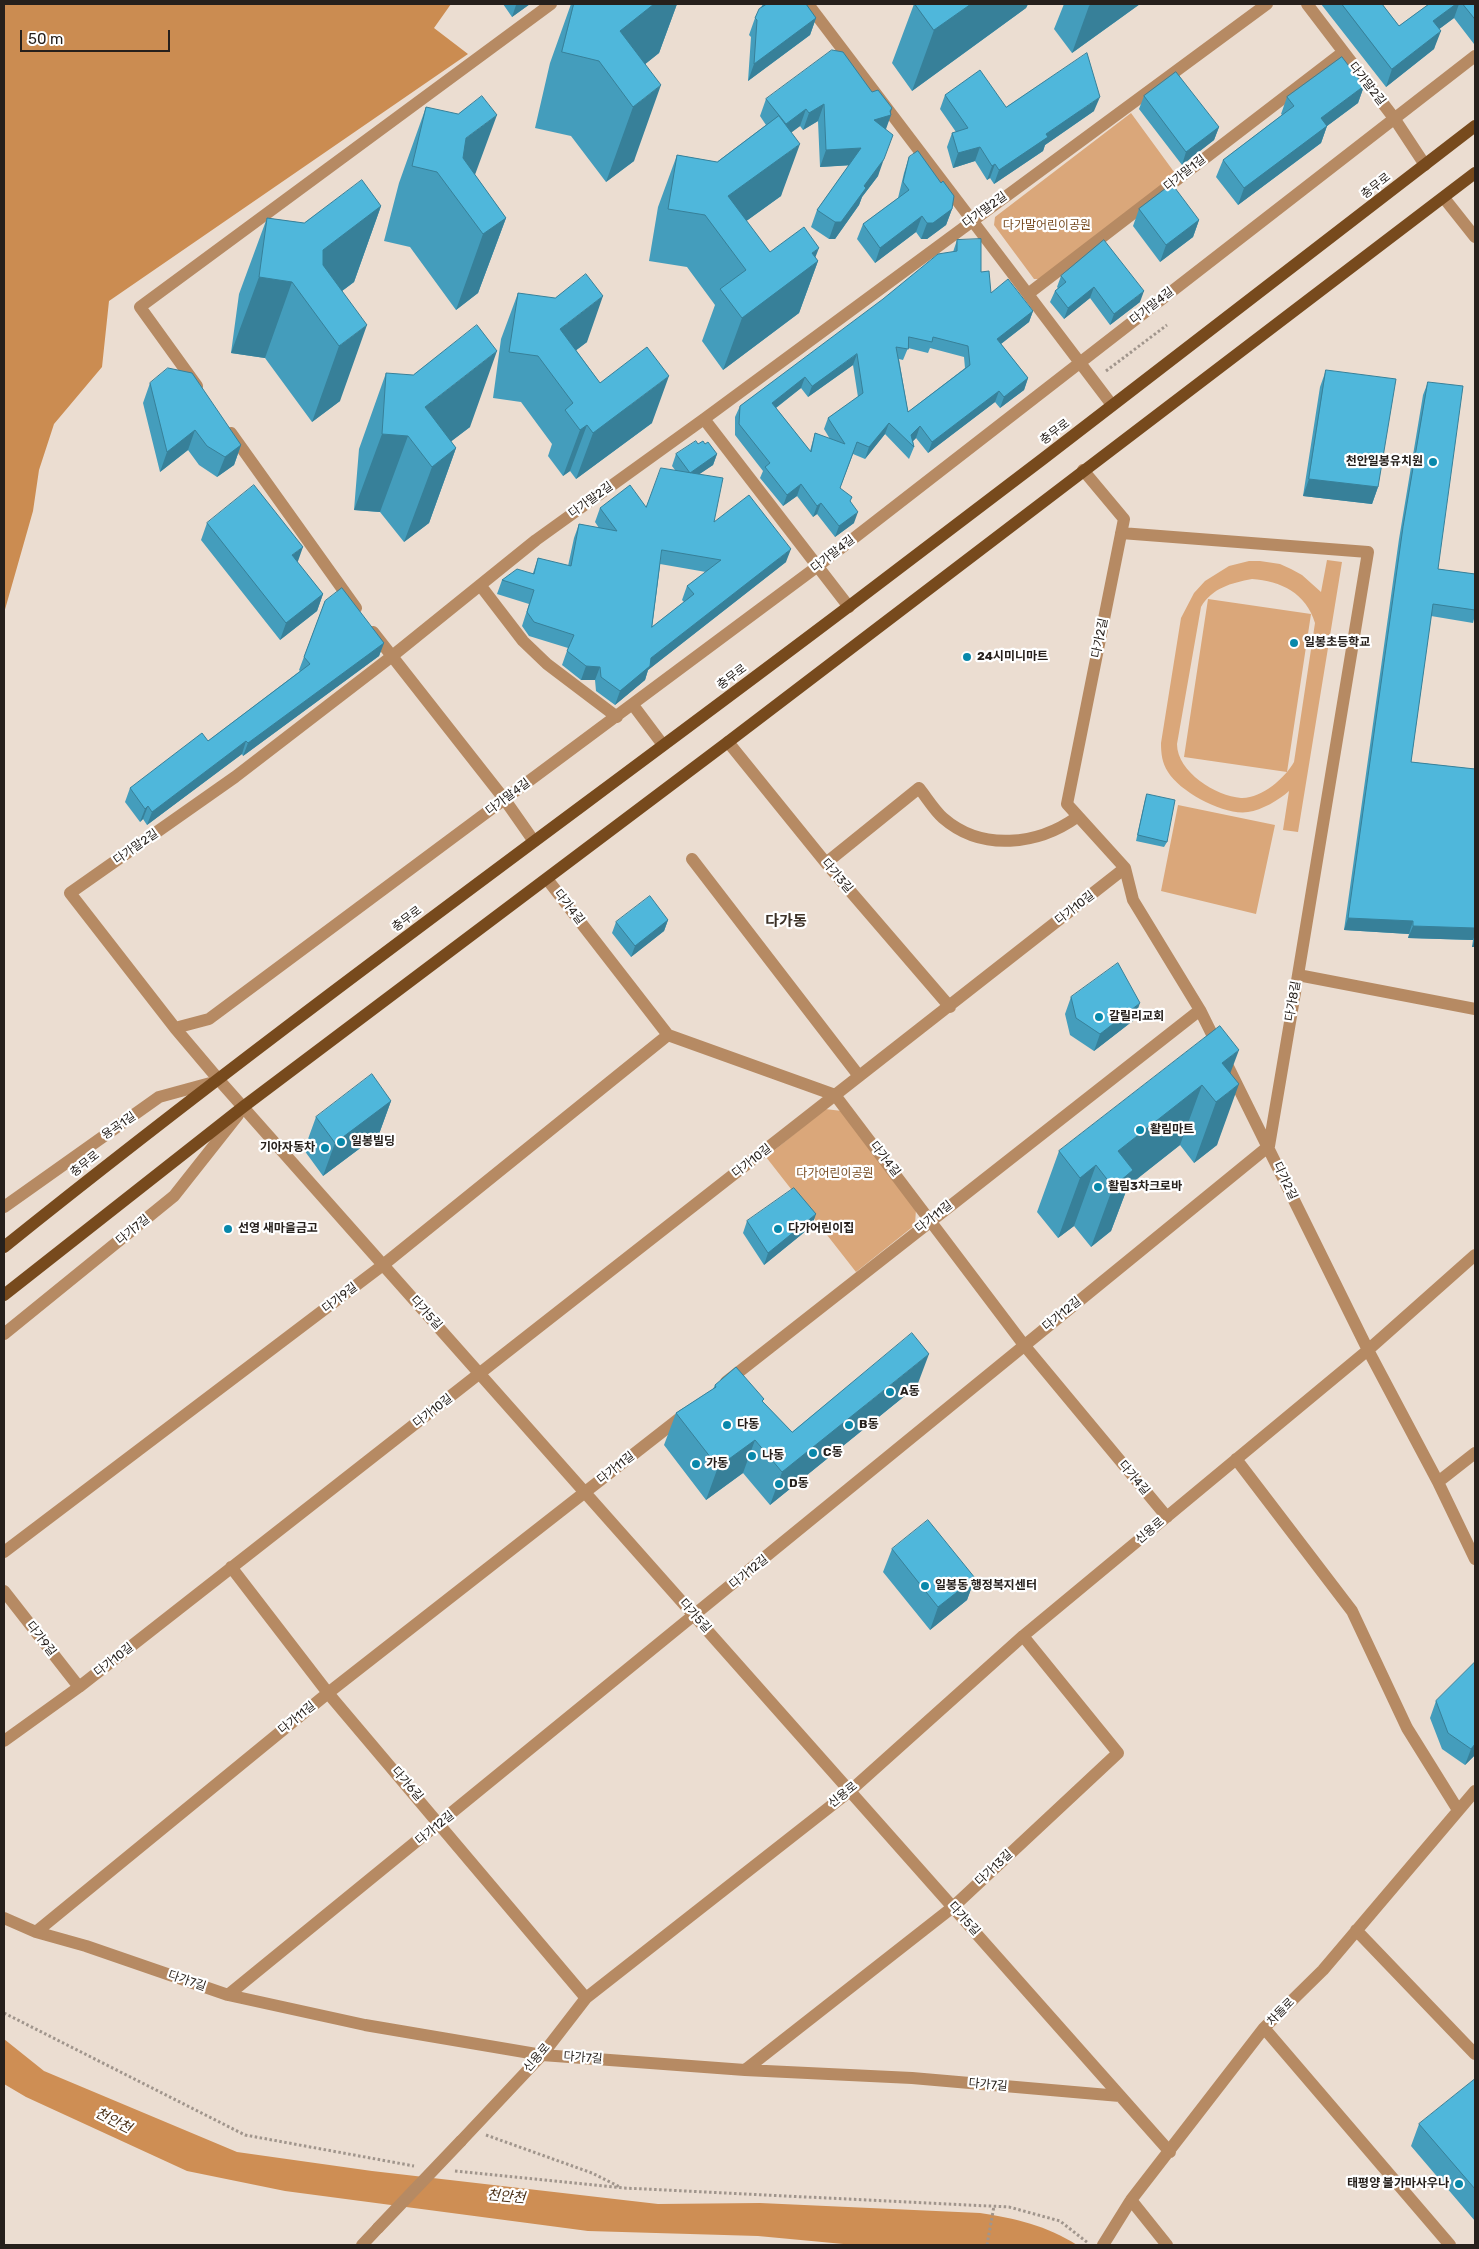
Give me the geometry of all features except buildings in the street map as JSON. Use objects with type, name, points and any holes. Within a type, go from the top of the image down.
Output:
[{"type":"main road","name":"충무로","points":[[4,1247],[109,1163],[533,840],[849,607],[1475,126]]},
{"type":"main road","points":[[4,1294],[243,1107],[728,742],[1475,173]]},
{"type":"street","points":[[203,395],[140,307],[551,4]]},
{"type":"street","points":[[808,4],[973,219],[1112,405]]},
{"type":"street","name":"다가말2길","points":[[219,1080],[175,1028],[70,894],[235,777],[392,657],[536,540],[704,419],[1267,4]]},
{"type":"street","name":"다가말2길","points":[[1307,4],[1394,118],[1425,165]]},
{"type":"street","name":"다가말1길","points":[[1028,294],[1342,52]]},
{"type":"street","name":"다가말4길","points":[[175,1028],[209,1019],[617,717],[818,566],[1475,56]]},
{"type":"street","points":[[1444,198],[1475,238]]},
{"type":"street","points":[[704,419],[849,607]]},
{"type":"street","points":[[226,426],[392,657],[505,800],[533,840]]},
{"type":"street","name":"다가2길","points":[[1083,470],[1124,519],[1068,804],[1125,868],[1133,900],[1200,1010],[1269,1146],[1368,1350],[1438,1482],[1475,1559]]},
{"type":"street","points":[[1121,533],[1368,552],[1298,975]]},
{"type":"street","points":[[480,585],[523,641],[547,664],[617,717]]},
{"type":"street","points":[[633,705],[663,745]]},
{"type":"street","name":"다가3길","points":[[728,742],[826,864],[950,1007]]},
{"type":"street","points":[[826,864],[919,788],[943,818],[970,835],[995,841],[1020,842],[1061,829],[1078,817]]},
{"type":"street","points":[[692,859],[859,1076]]},
{"type":"street","name":"다가10길","points":[[4,1741],[79,1687],[859,1076],[950,1007],[1125,868]]},
{"type":"street","name":"다가4길","points":[[547,878],[668,1035]]},
{"type":"street","name":"다가8길","points":[[1269,1146],[1298,975],[1475,1009]]},
{"type":"street","name":"다가11길","points":[[716,1390],[931,1219],[1200,1010]]},
{"type":"street","points":[[668,1035],[835,1095]]},
{"type":"street","name":"다가9길","points":[[4,1552],[383,1265],[668,1035]]},
{"type":"street","name":"다가5길","points":[[219,1080],[1170,2152]]},
{"type":"street","name":"용곡1길","points":[[4,1208],[159,1097],[219,1080]]},
{"type":"street","name":"다가4길","points":[[835,1095],[931,1219],[1024,1345],[1166,1517]]},
{"type":"street","name":"다가7길","points":[[4,1334],[174,1196],[243,1107]]},
{"type":"street","name":"다가12길","points":[[228,1996],[1269,1146]]},
{"type":"street","name":"신용로","points":[[362,2245],[542,2055],[586,1998],[850,1791],[1023,1636],[1368,1350],[1475,1255]]},
{"type":"street","name":"다가11길","points":[[36,1932],[328,1693],[693,1408]]},
{"type":"street","points":[[1438,1482],[1475,1453]]},
{"type":"street","points":[[1236,1459],[1352,1611],[1408,1728],[1458,1810]]},
{"type":"street","name":"다가6길","points":[[231,1568],[328,1693],[586,1998]]},
{"type":"street","name":"다가9길","points":[[4,1591],[79,1687]]},
{"type":"street","name":"다가13길","points":[[745,2070],[952,1907],[1118,1753],[1023,1636]]},
{"type":"street","name":"차돌로","points":[[1103,2245],[1131,2200],[1170,2152],[1201,2107],[1264,2028],[1323,1970],[1475,1791]]},
{"type":"street","name":"다가7길","points":[[4,1918],[36,1932],[86,1946],[228,1996],[365,2024],[542,2055],[745,2070],[912,2078],[1120,2096]]},
{"type":"street","points":[[1356,1930],[1475,2054]]},
{"type":"street","points":[[1264,2028],[1450,2245]]},
{"type":"street","points":[[1131,2200],[1167,2245]]},
{"type":"path","points":[[1094,381],[1167,325]]},
{"type":"path","points":[[4,2013],[245,2135],[420,2167]]},
{"type":"path","points":[[472,2130],[592,2173],[624,2188]]},
{"type":"path","points":[[449,2170],[624,2188],[994,2208],[1009,2207],[1060,2221],[1091,2245]]},
{"type":"path","points":[[988,2245],[994,2208]]},
{"type":"green space","name":"다가말어린이공원","points":[[1131,113],[1177,176],[1042,279],[1034,279],[994,225],[995,217]]},
{"type":"green space","points":[[1327,560],[1342,562],[1298,832],[1283,830],[1289,791],[1270,804],[1253,811],[1238,812],[1216,806],[1204,801],[1174,780],[1164,765],[1161,743],[1181,618],[1194,593],[1205,581],[1229,566],[1249,561],[1260,561],[1280,564],[1291,569],[1302,575],[1321,592]],"holes":[[[1252,579],[1273,582],[1299,596],[1311,613],[1315,623],[1294,762],[1285,775],[1272,786],[1256,795],[1241,798],[1220,793],[1200,781],[1183,764],[1177,744],[1201,607],[1211,595],[1223,587]]]},
{"type":"green space","points":[[1208,599],[1311,614],[1287,772],[1184,757]]},
{"type":"green space","points":[[1178,805],[1275,825],[1256,914],[1161,891]]},
{"type":"green space","name":"다가어린이공원","points":[[825,1109],[842,1111],[916,1209],[915,1225],[856,1272],[766,1157]]},
{"type":"shaded area","points":[[4,4],[451,4],[434,28],[468,54],[109,301],[102,367],[54,424],[39,470],[33,511],[4,613]]},
{"type":"water","name":"천안천","points":[[4,2039],[44,2071],[237,2152],[372,2171],[658,2204],[760,2203],[980,2213],[1005,2217],[1043,2228],[1077,2245],[854,2245],[758,2236],[588,2231],[285,2191],[187,2171],[26,2097],[4,2084]]},
{"type":"place","name":"천안일봉유치원","points":[[1433,462]]},
{"type":"place","name":"일봉초등학교","points":[[1294,643]]},
{"type":"place","name":"24시미니마트","points":[[967,657]]},
{"type":"place","name":"갈릴리교회","points":[[1099,1017]]},
{"type":"place","name":"활림마트","points":[[1140,1130]]},
{"type":"place","name":"일봉빌딩","points":[[341,1142]]},
{"type":"place","name":"기아자동차","points":[[325,1148]]},
{"type":"place","name":"활림3차크로바","points":[[1098,1187]]},
{"type":"place","name":"선영 새마을금고","points":[[228,1229]]},
{"type":"place","name":"다가어린이집","points":[[778,1229]]},
{"type":"place","name":"A동","points":[[890,1392]]},
{"type":"place","name":"다동","points":[[727,1425]]},
{"type":"place","name":"B동","points":[[849,1425]]},
{"type":"place","name":"C동","points":[[813,1453]]},
{"type":"place","name":"나동","points":[[752,1456]]},
{"type":"place","name":"가동","points":[[696,1464]]},
{"type":"place","name":"D동","points":[[779,1484]]},
{"type":"place","name":"일봉동 행정복지센터","points":[[925,1586]]},
{"type":"place","name":"태평양 불가마사우나","points":[[1459,2184]]},
{"type":"district","name":"다가동","points":[[786,922]]}]
